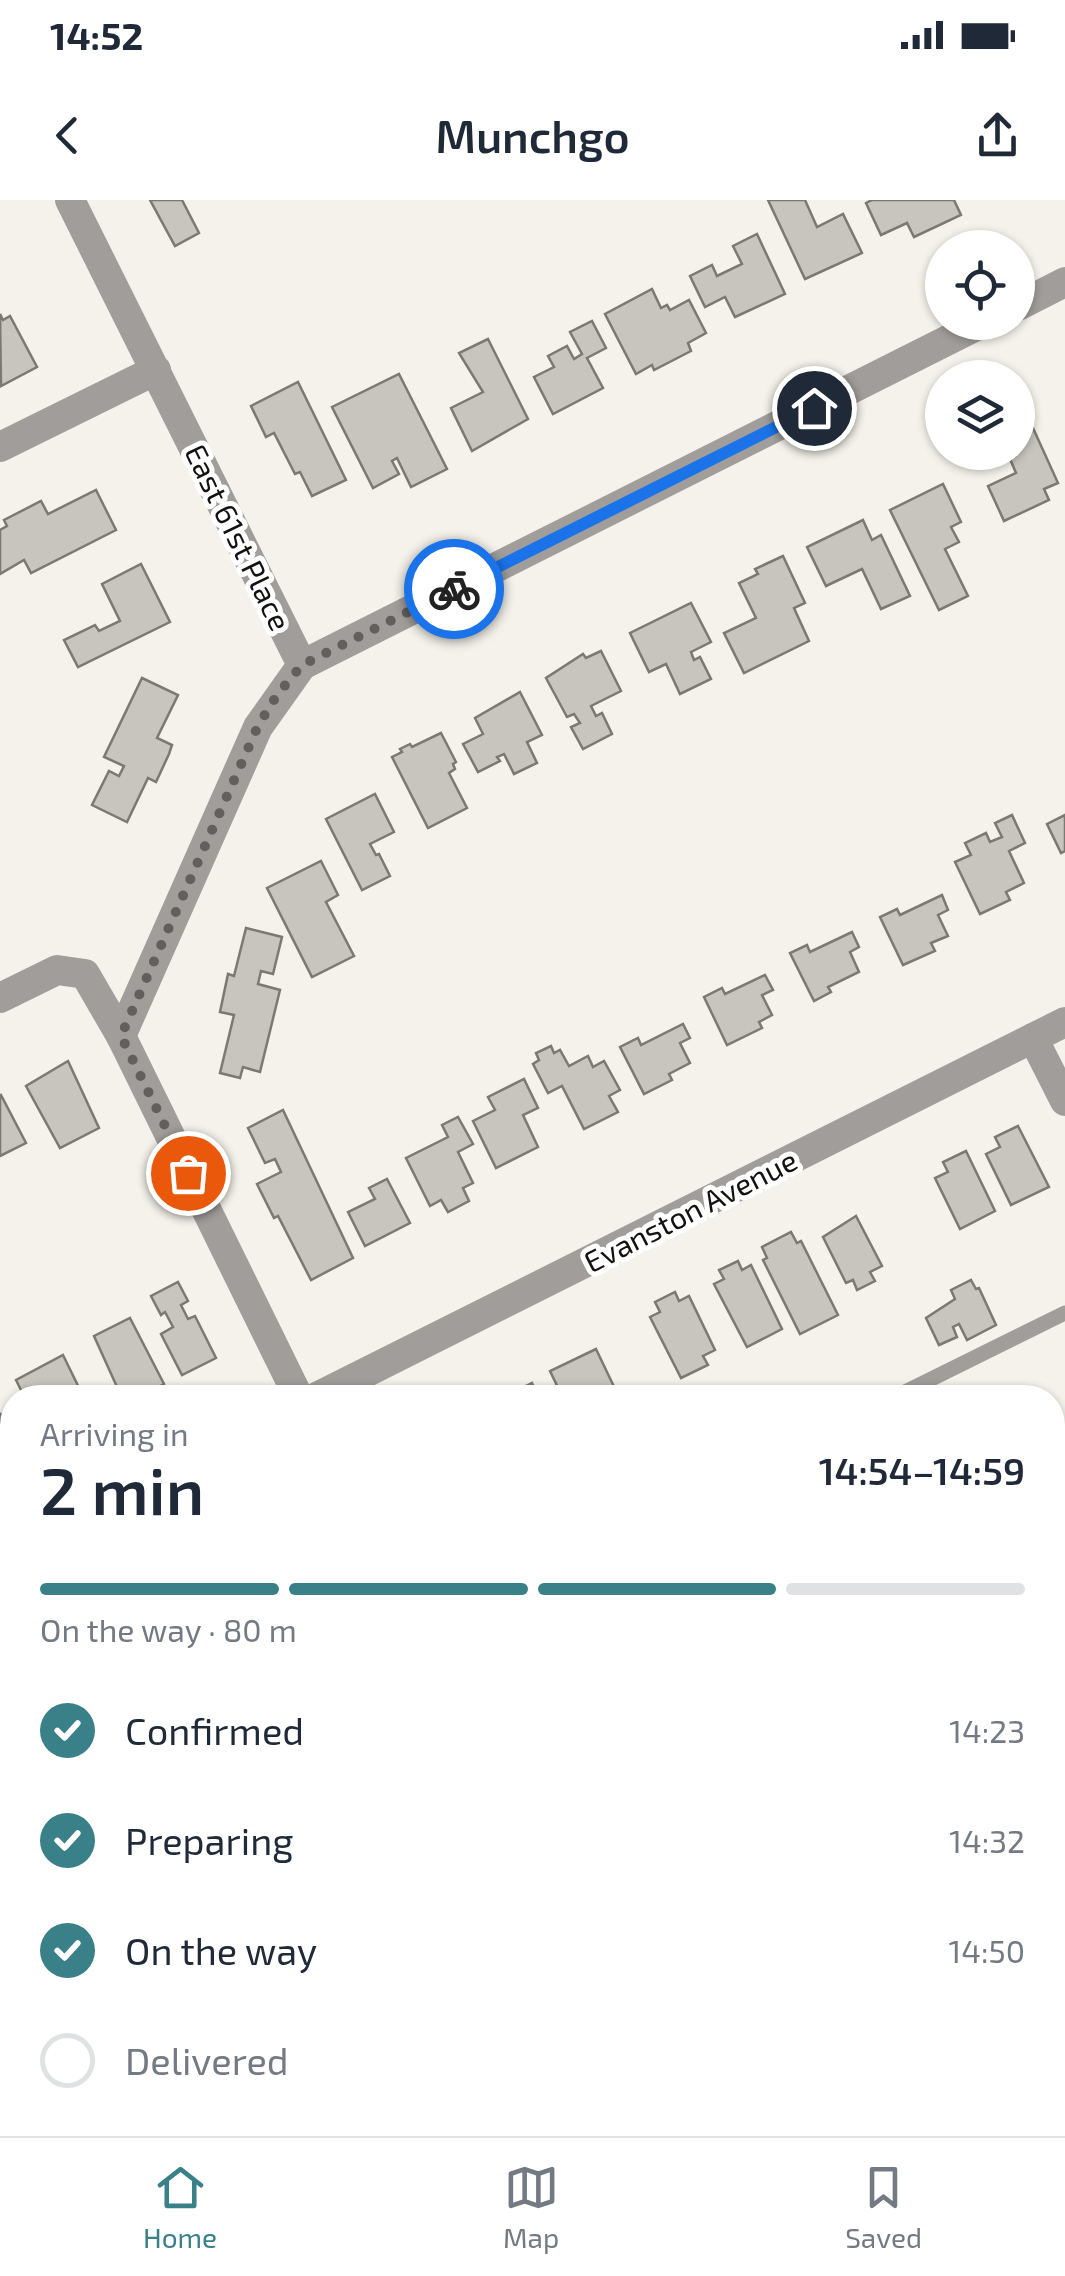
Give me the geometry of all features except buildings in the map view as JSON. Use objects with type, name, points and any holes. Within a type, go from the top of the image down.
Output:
[{"type":"street","name":"East 61st Place","points":[[70,200],[302,665],[258,726],[121,1036]]},
{"type":"street","points":[[1035,297],[1065,282]]},
{"type":"street","points":[[302,665],[948,340]]},
{"type":"street","points":[[0,447],[156,370]]},
{"type":"street","points":[[0,998],[57,970],[85,974],[121,1036],[293,1385]]},
{"type":"street","name":"Evanston Avenue","points":[[341,1385],[1065,1022]]},
{"type":"street","points":[[1033,1038],[1065,1101]]},
{"type":"lane","points":[[919,1385],[1065,1313]]},
{"type":"way so far","points":[[188,1173],[121,1036],[258,726],[302,665],[454,589]]},
{"type":"route","points":[[454,589],[814,408]]}]
